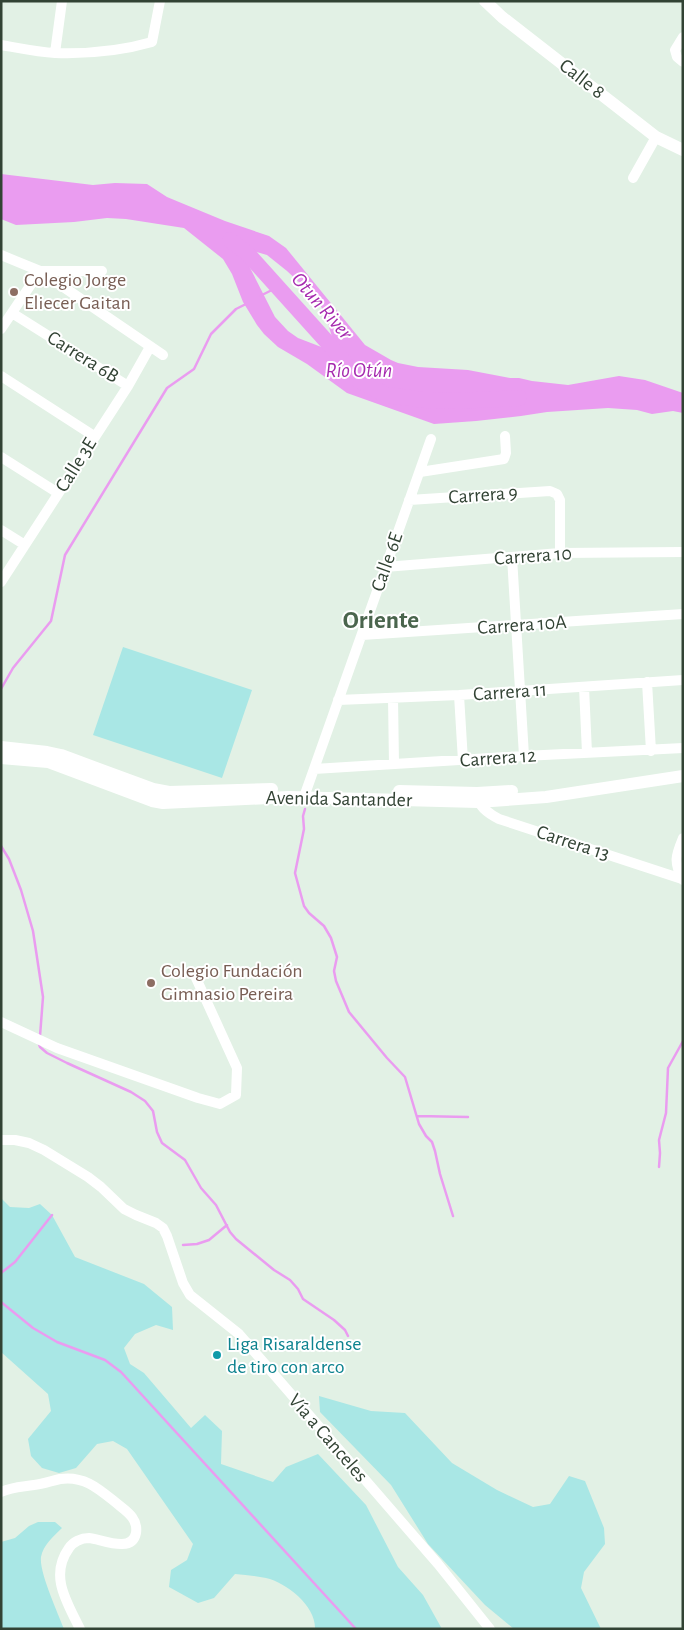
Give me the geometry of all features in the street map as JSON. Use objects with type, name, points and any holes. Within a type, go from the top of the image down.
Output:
[{"type":"street","points":[[55,52],[62,1]]},
{"type":"street","points":[[1,45],[55,52],[107,51],[130,48],[152,42],[160,1]]},
{"type":"street","name":"Calle 8","points":[[485,1],[502,17],[656,137],[681,148]]},
{"type":"street","points":[[683,37],[675,50],[677,57],[683,62]]},
{"type":"street","points":[[633,178],[656,137]]},
{"type":"street","points":[[1,255],[40,271],[163,355]]},
{"type":"street","points":[[40,271],[102,271]]},
{"type":"street","points":[[1,328],[40,271]]},
{"type":"street","name":"Carrera 6B","points":[[12,313],[128,386]]},
{"type":"street","name":"Calle 3E","points":[[1,582],[128,386],[150,347]]},
{"type":"street","points":[[1,376],[94,436]]},
{"type":"street","points":[[420,472],[504,459],[506,453],[505,436]]},
{"type":"street","name":"Calle 6E","points":[[305,793],[431,439]]},
{"type":"street","points":[[1,457],[58,493]]},
{"type":"street","name":"Carrera 9","points":[[409,500],[550,491],[556,494],[560,500],[560,553]]},
{"type":"street","points":[[1,530],[25,545]]},
{"type":"street","name":"Carrera 10","points":[[384,567],[560,553],[683,552]]},
{"type":"street","points":[[512,557],[524,756]]},
{"type":"street","name":"Carrera 10A","points":[[362,635],[683,614]]},
{"type":"street","name":"Carrera 11","points":[[338,700],[460,696],[683,680]]},
{"type":"street","points":[[647,682],[651,751]]},
{"type":"street","points":[[584,687],[587,754]]},
{"type":"street","points":[[460,696],[463,761]]},
{"type":"street","points":[[393,698],[394,764]]},
{"type":"street","name":"Avenida Santander","points":[[1,747],[61,755],[153,789],[169,792],[305,793],[478,798],[546,797],[683,776]]},
{"type":"street","name":"Carrera 12","points":[[314,769],[683,748]]},
{"type":"street","name":"Avenida Santander","points":[[1,758],[48,762],[152,801],[163,803],[305,793]]},
{"type":"street","name":"Avenida Santander","points":[[478,798],[546,790],[683,769]]},
{"type":"street","name":"Carrera 13","points":[[478,798],[492,815],[499,819],[682,879]]},
{"type":"street","points":[[682,879],[676,867],[676,857],[683,838]]},
{"type":"street","points":[[1,1022],[57,1048],[220,1104],[236,1095],[237,1068],[196,978]]},
{"type":"street","name":"Vía a Canceles","points":[[1,1140],[29,1143],[44,1150],[88,1176],[124,1209],[156,1223],[162,1228],[167,1236],[183,1283],[190,1295],[238,1334],[438,1564],[490,1629]]},
{"type":"street","points":[[1,1492],[11,1488],[62,1479],[81,1480],[93,1484],[133,1518],[136,1534],[127,1543],[117,1545],[89,1538],[82,1539],[72,1544],[66,1553],[61,1566],[60,1580],[63,1593],[80,1629]]},
{"type":"shaded area","points":[[123,647],[252,690],[222,778],[93,735]]},
{"type":"shaded area","points":[[1,1198],[10,1207],[29,1208],[40,1204],[52,1215],[75,1257],[144,1284],[172,1307],[173,1330],[156,1325],[135,1334],[124,1348],[130,1364],[144,1373],[191,1428],[205,1415],[222,1431],[221,1464],[273,1482],[286,1467],[318,1454],[366,1505],[398,1567],[423,1595],[442,1629],[315,1629],[311,1612],[291,1590],[266,1578],[247,1575],[235,1574],[214,1598],[198,1603],[169,1587],[171,1570],[187,1560],[193,1544],[127,1449],[113,1441],[97,1444],[76,1468],[59,1473],[42,1468],[31,1456],[28,1439],[51,1411],[48,1394],[1,1352]]},
{"type":"shaded area","points":[[319,1396],[371,1411],[405,1413],[452,1463],[497,1490],[533,1507],[550,1504],[569,1476],[585,1481],[604,1528],[605,1544],[584,1572],[581,1588],[601,1629],[514,1629],[485,1605],[428,1544],[391,1485],[320,1412]]},
{"type":"shaded area","points":[[38,1522],[55,1522],[62,1528],[46,1545],[42,1553],[41,1564],[64,1629],[1,1629],[1,1542],[15,1538],[29,1526]]},
{"type":"water","name":"Río Otún","points":[[1,174],[93,185],[115,183],[147,184],[167,197],[225,221],[269,236],[286,248],[365,345],[398,363],[418,367],[468,370],[510,378],[568,385],[619,376],[645,380],[683,393],[683,413],[673,411],[652,414],[637,410],[608,408],[547,412],[434,424],[347,393],[307,364],[278,347],[257,325],[243,302],[232,274],[223,259],[184,228],[107,218],[16,225],[1,219]],"holes":[[[250,250],[267,255],[319,301],[337,353],[298,338],[288,331],[275,317],[244,256]],[[423,393],[492,396],[499,400],[495,405],[440,407],[413,404],[387,397],[387,394]]]},
{"type":"waterway","name":"Otun River","points":[[230,240],[247,253],[337,353],[357,379],[386,395],[425,400],[454,401],[519,398]]},
{"type":"waterway","points":[[260,296],[278,287]]},
{"type":"waterway","points":[[1,689],[13,668],[51,621],[65,555],[167,388],[194,369],[211,334],[236,309],[246,304]]},
{"type":"waterway","points":[[305,809],[303,816],[304,829],[295,873],[304,906],[324,926],[331,938],[337,957],[334,971],[336,981],[349,1012],[405,1077],[419,1124],[432,1142],[453,1216]]},
{"type":"waterway","points":[[1,846],[9,859],[21,890],[33,931],[43,997],[40,1036]]},
{"type":"waterway","points":[[659,1167],[659,1140],[666,1113],[668,1068],[683,1041]]},
{"type":"waterway","points":[[39,1044],[47,1053],[131,1092],[145,1101],[153,1111],[157,1132],[162,1143],[185,1160],[201,1188],[216,1205],[230,1232],[236,1239],[274,1270],[290,1280],[298,1289],[303,1299],[334,1320],[345,1330],[348,1336]]},
{"type":"waterway","points":[[417,1116],[468,1117]]},
{"type":"waterway","points":[[1,1273],[15,1262],[52,1215]]},
{"type":"waterway","points":[[183,1245],[197,1244],[209,1240],[227,1225]]},
{"type":"waterway","points":[[1,1302],[33,1328],[57,1342],[105,1360],[121,1372],[356,1629]]},
{"type":"place","name":"Colegio Jorge Eliecer Gaitan","points":[[14,292]]},
{"type":"place","name":"Colegio Fundación Gimnasio Pereira","points":[[151,983]]},
{"type":"place","name":"Liga Risaraldense de tiro con arco","points":[[217,1355]]},
{"type":"district","name":"Oriente","points":[[381,620]]}]
